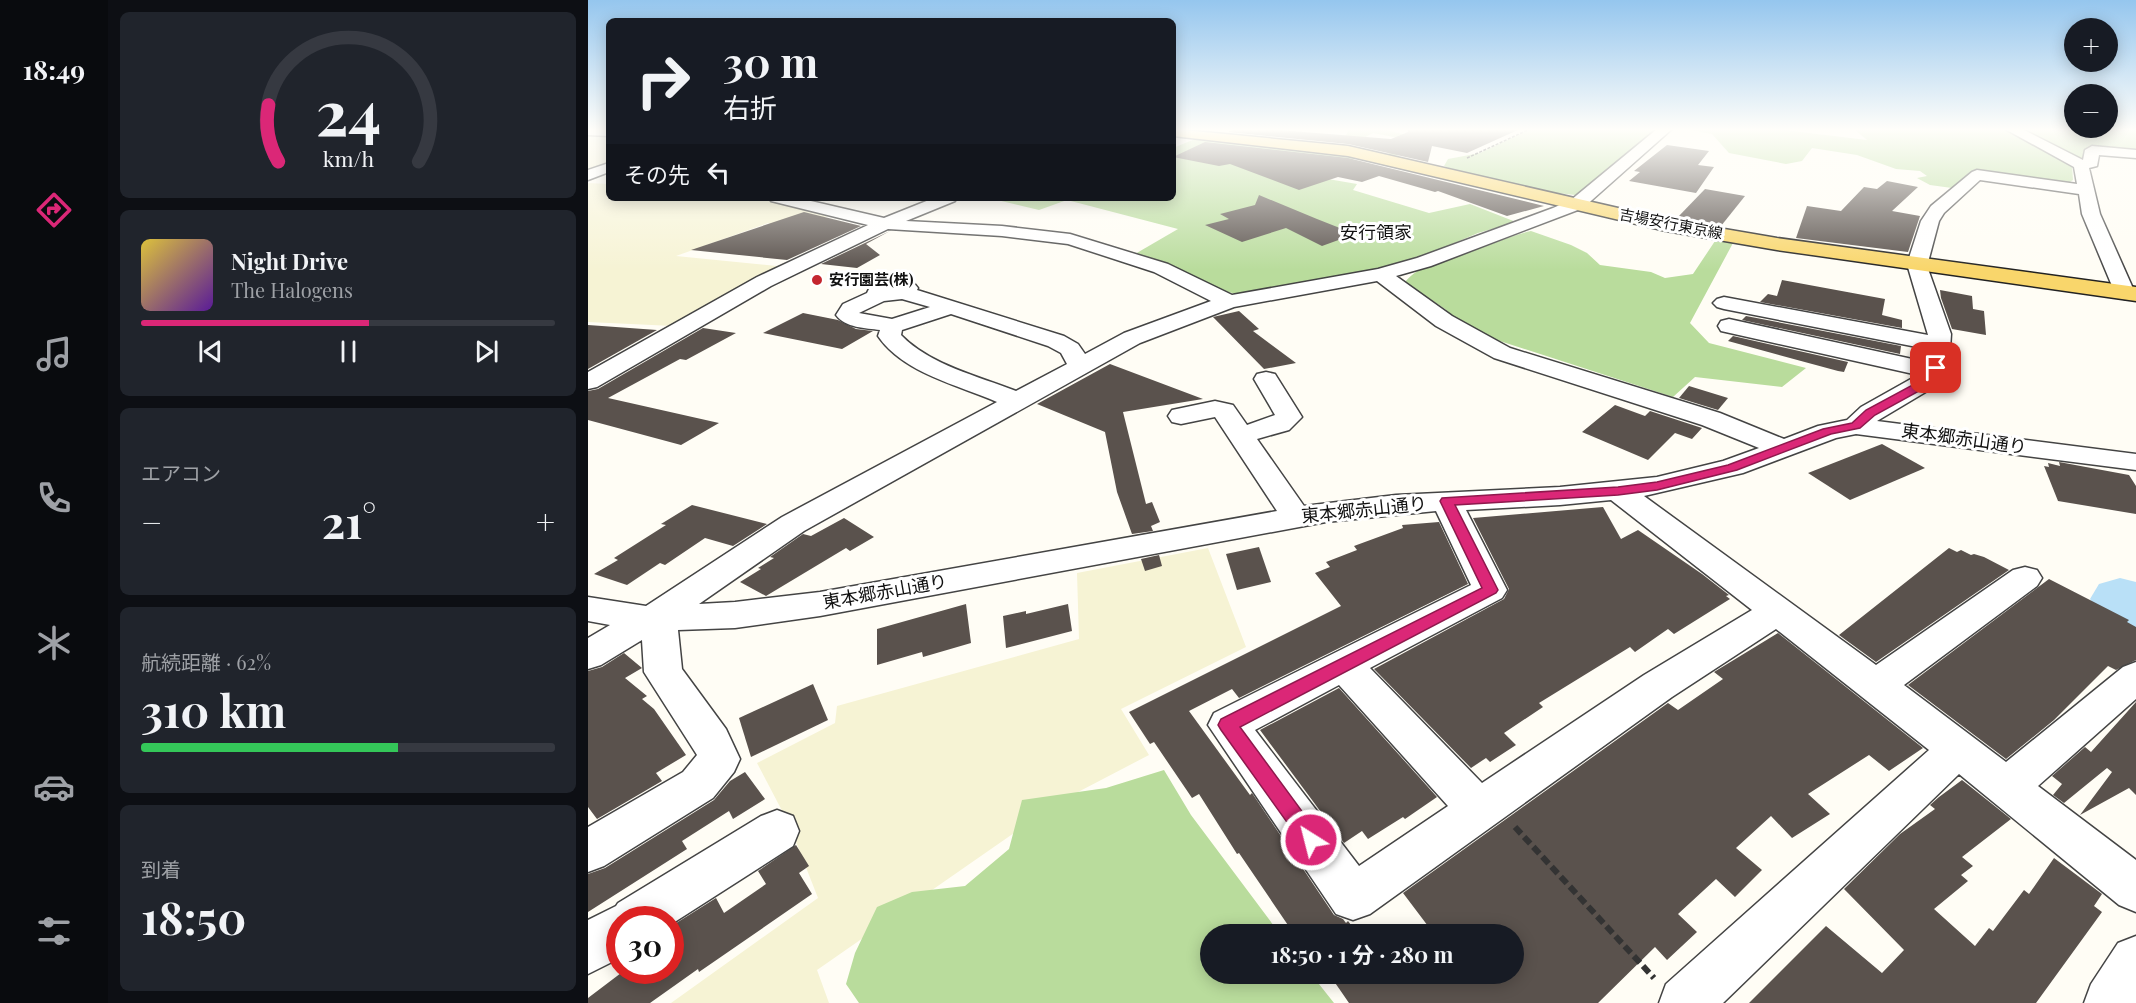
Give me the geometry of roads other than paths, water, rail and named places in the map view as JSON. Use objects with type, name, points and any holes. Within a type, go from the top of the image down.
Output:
[{"type":"main road","name":"吉場安行東京線","points":[[1457,176],[1709,233],[2131,294]]},
{"type":"street","points":[[588,655],[653,619],[793,524],[1017,401],[1075,357],[1112,349],[1159,326],[1229,302],[1381,274],[1424,262],[1577,204],[1610,176]]},
{"type":"street","points":[[1856,426],[1871,412],[1926,382],[1934,371],[1940,351],[1937,344],[1940,334],[1918,264],[1930,221],[1937,210],[1976,176]]},
{"type":"street","points":[[1983,176],[2086,190]]},
{"type":"street","points":[[2083,176],[2091,214],[2131,294]]},
{"type":"street","points":[[789,201],[881,223],[913,227],[1002,231],[1070,239],[1161,268],[1229,302]]},
{"type":"street","points":[[588,382],[678,328],[881,223],[941,201]]},
{"type":"street","points":[[1381,274],[1444,321],[1502,353],[1711,419],[1783,448]]},
{"type":"street","points":[[951,307],[893,326],[854,319],[847,315],[851,309],[891,294],[951,307],[1056,341],[1075,357]]},
{"type":"street","points":[[1724,303],[1937,344]]},
{"type":"street","points":[[893,326],[889,336],[896,346],[940,369],[1017,401]]},
{"type":"street","points":[[1729,326],[1934,371]]},
{"type":"street","points":[[1240,435],[1280,424],[1289,417],[1266,379]]},
{"type":"street","points":[[1181,416],[1215,409],[1224,411],[1296,517]]},
{"type":"street","name":"東本郷赤山通り","points":[[588,609],[653,619],[735,615],[820,604],[1296,517],[1384,505],[1618,491],[1657,486],[1733,467],[1828,432],[1856,426],[2136,462]]},
{"type":"street","points":[[1618,491],[1876,685],[2136,889]]},
{"type":"street","points":[[1446,501],[1490,590],[1228,725],[1353,897],[1658,686],[1776,612]]},
{"type":"street","points":[[1876,685],[2025,578]]},
{"type":"street","points":[[588,851],[698,785],[719,759],[712,741],[663,672],[653,619]]},
{"type":"street","points":[[1344,665],[1486,807]]},
{"type":"street","points":[[2006,787],[2136,677]]},
{"type":"street","points":[[1673,994],[1958,749]]},
{"type":"street","points":[[657,906],[777,831]]},
{"type":"street","points":[[588,949],[606,938]]},
{"type":"street","points":[[2110,1003],[2136,961]]},
{"type":"waterway","points":[[2120,599],[2136,617]]},
{"type":"place","name":"安行園芸(株)","points":[[817,280]]},
{"type":"district","name":"安行領家","points":[[1376,233]]}]
